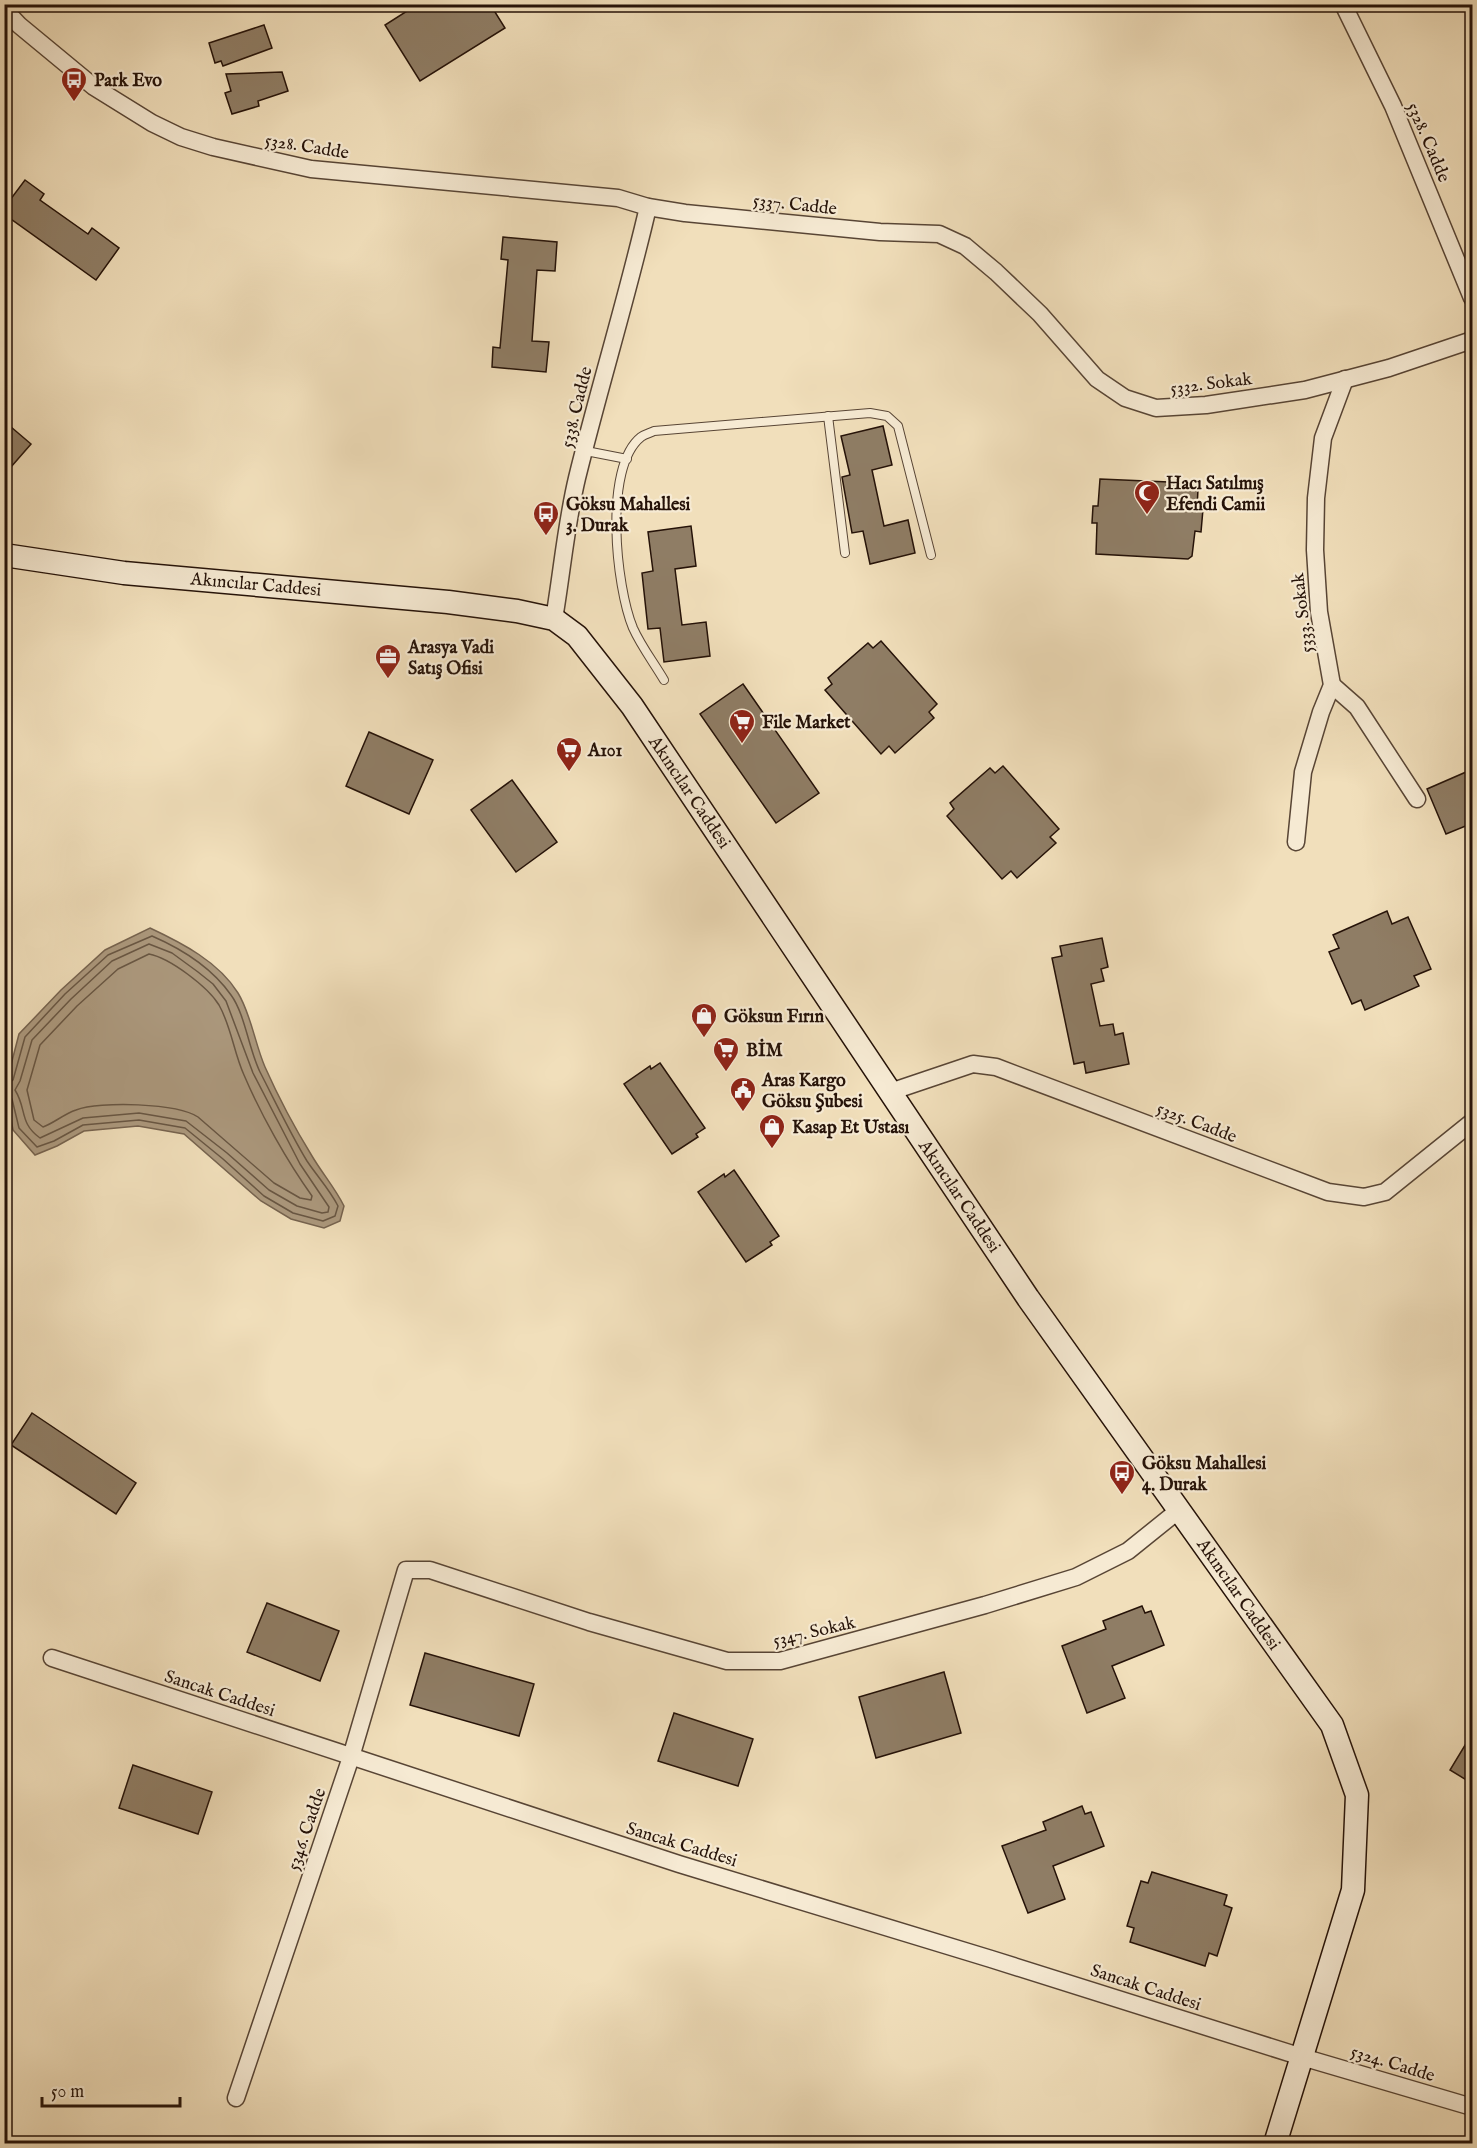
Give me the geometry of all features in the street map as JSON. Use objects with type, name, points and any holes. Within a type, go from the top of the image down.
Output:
[{"type":"street","name":"5328. Cadde","points":[[1343,4],[1393,106],[1468,273],[1473,298]]},
{"type":"street","name":"5328. Cadde","points":[[4,9],[19,25],[94,87],[152,123],[182,137],[213,147],[311,169],[585,194],[618,198],[648,207]]},
{"type":"street","name":"5337. Cadde","points":[[648,207],[685,213],[880,232],[939,234]]},
{"type":"street","name":"5338. Cadde","points":[[555,619],[577,479],[648,207]]},
{"type":"street","name":"5332. Sokak","points":[[939,234],[965,246],[996,272],[1040,314],[1097,379],[1125,398],[1156,408],[1206,405],[1305,390],[1389,368],[1473,340]]},
{"type":"street","name":"5333. Sokak","points":[[1332,685],[1319,612],[1315,550],[1316,498],[1323,438],[1345,379]]},
{"type":"street","name":"Akıncılar Caddesi","points":[[4,555],[124,573],[448,602],[517,611],[555,619],[577,636],[632,706],[1028,1298],[1332,1725],[1357,1795],[1353,1890],[1275,2144]]},
{"type":"street","points":[[1296,842],[1303,772],[1321,712],[1332,685],[1357,707],[1417,799]]},
{"type":"street","name":"5325. Cadde","points":[[890,1092],[974,1064],[996,1067],[1328,1192],[1364,1197],[1385,1192],[1473,1122]]},
{"type":"street","name":"5347. Sokak","points":[[406,1570],[430,1570],[589,1622],[728,1661],[780,1661],[984,1605],[1076,1577],[1128,1551],[1179,1510]]},
{"type":"street","name":"5346. Cadde","points":[[236,2098],[351,1757],[406,1570]]},
{"type":"street","name":"Sancak Caddesi","points":[[52,1658],[679,1864],[1302,2057]]},
{"type":"street","name":"5324. Cadde","points":[[1302,2057],[1473,2107]]},
{"type":"lane","points":[[664,680],[633,628],[616,555],[615,532],[622,470],[633,445],[643,435],[654,432],[828,416],[870,413],[887,416],[898,426],[931,555]]},
{"type":"lane","points":[[828,416],[845,553]]},
{"type":"lane","points":[[585,451],[627,459]]},
{"type":"water","points":[[150,928],[199,954],[221,972],[238,993],[275,1089],[293,1124],[344,1206],[340,1221],[324,1228],[291,1219],[261,1201],[184,1134],[138,1126],[84,1131],[35,1155],[13,1130],[5,1088],[19,1034],[61,990],[105,950]]},
{"type":"building","points":[[418,4],[490,4],[505,28],[420,81],[385,25]]},
{"type":"building","points":[[264,25],[272,48],[223,66],[221,61],[215,63],[209,43]]},
{"type":"building","points":[[282,72],[288,91],[258,101],[259,106],[232,114],[225,93],[231,91],[226,74]]},
{"type":"building","points":[[25,180],[44,194],[40,200],[88,234],[92,228],[119,248],[96,280],[4,214],[4,208]]},
{"type":"building","points":[[503,237],[557,242],[555,271],[537,270],[532,341],[549,342],[546,372],[492,367],[493,347],[500,348],[508,260],[501,259]]},
{"type":"building","points":[[4,421],[31,444],[4,475]]},
{"type":"building","points":[[883,426],[892,465],[872,470],[884,526],[908,520],[915,553],[870,564],[863,531],[852,533],[842,477],[850,475],[841,436]]},
{"type":"building","name":"Hacı Satılmış Efendi Camii","points":[[1100,479],[1196,485],[1198,489],[1197,509],[1203,509],[1201,532],[1195,531],[1192,556],[1188,559],[1096,554],[1097,523],[1092,523],[1093,506],[1098,506]]},
{"type":"building","points":[[691,526],[696,566],[675,569],[682,625],[706,622],[710,656],[664,662],[660,628],[648,629],[642,573],[653,571],[648,532]]},
{"type":"building","points":[[881,641],[937,704],[929,712],[934,718],[895,753],[889,746],[881,754],[825,690],[832,684],[828,678],[868,643],[873,648]]},
{"type":"building","points":[[743,684],[819,793],[776,823],[700,714]]},
{"type":"building","points":[[369,732],[433,760],[409,814],[346,786]]},
{"type":"building","points":[[1003,766],[1059,829],[1050,837],[1056,843],[1017,878],[1011,871],[1002,879],[947,816],[954,809],[950,803],[990,768],[995,773]]},
{"type":"building","points":[[1473,769],[1473,823],[1446,834],[1427,789]]},
{"type":"building","points":[[512,780],[557,842],[516,872],[471,810]]},
{"type":"building","points":[[1387,911],[1392,924],[1408,917],[1431,969],[1414,976],[1419,986],[1365,1010],[1361,1000],[1352,1004],[1329,952],[1339,948],[1333,935]]},
{"type":"building","points":[[1102,938],[1108,967],[1101,969],[1104,981],[1091,984],[1100,1026],[1113,1024],[1115,1035],[1123,1033],[1129,1064],[1086,1073],[1084,1062],[1074,1064],[1052,958],[1062,956],[1060,946]]},
{"type":"building","points":[[660,1063],[705,1128],[696,1134],[698,1137],[672,1154],[624,1084],[650,1066],[651,1069]]},
{"type":"building","points":[[734,1170],[779,1236],[770,1242],[772,1245],[746,1262],[698,1192],[724,1174],[725,1177]]},
{"type":"building","points":[[32,1413],[136,1483],[116,1514],[11,1445]]},
{"type":"building","points":[[267,1603],[339,1631],[320,1681],[247,1652]]},
{"type":"building","points":[[1142,1606],[1145,1613],[1151,1611],[1164,1645],[1112,1666],[1125,1698],[1087,1713],[1062,1646],[1106,1629],[1103,1621]]},
{"type":"building","points":[[425,1653],[534,1684],[519,1736],[410,1705]]},
{"type":"building","points":[[944,1672],[961,1733],[876,1758],[859,1697]]},
{"type":"building","points":[[674,1713],[753,1739],[738,1786],[658,1761]]},
{"type":"building","points":[[1473,1732],[1473,1784],[1450,1770]]},
{"type":"building","points":[[133,1765],[212,1792],[198,1834],[119,1808]]},
{"type":"building","points":[[1082,1806],[1085,1814],[1091,1812],[1104,1846],[1053,1866],[1065,1899],[1028,1913],[1002,1846],[1046,1830],[1043,1822]]},
{"type":"building","points":[[1152,1872],[1227,1895],[1224,1905],[1232,1908],[1217,1956],[1209,1953],[1205,1966],[1130,1942],[1134,1928],[1127,1926],[1141,1881],[1148,1883]]},
{"type":"place","name":"Park Evo","points":[[74,103]]},
{"type":"place","name":"Hacı Satılmış Efendi Camii","points":[[1147,516]]},
{"type":"place","name":"Göksu Mahallesi 3. Durak","points":[[546,537]]},
{"type":"place","name":"Arasya Vadi Satış Ofisi","points":[[388,680]]},
{"type":"place","name":"File Market","points":[[742,745]]},
{"type":"place","name":"A101","points":[[569,773]]},
{"type":"place","name":"Göksun Fırın","points":[[704,1039]]},
{"type":"place","name":"BİM","points":[[726,1073]]},
{"type":"place","name":"Aras Kargo Göksu Şubesi","points":[[743,1113]]},
{"type":"place","name":"Kasap Et Ustası","points":[[772,1150]]},
{"type":"place","name":"Göksu Mahallesi 4. Durak","points":[[1122,1496]]}]
